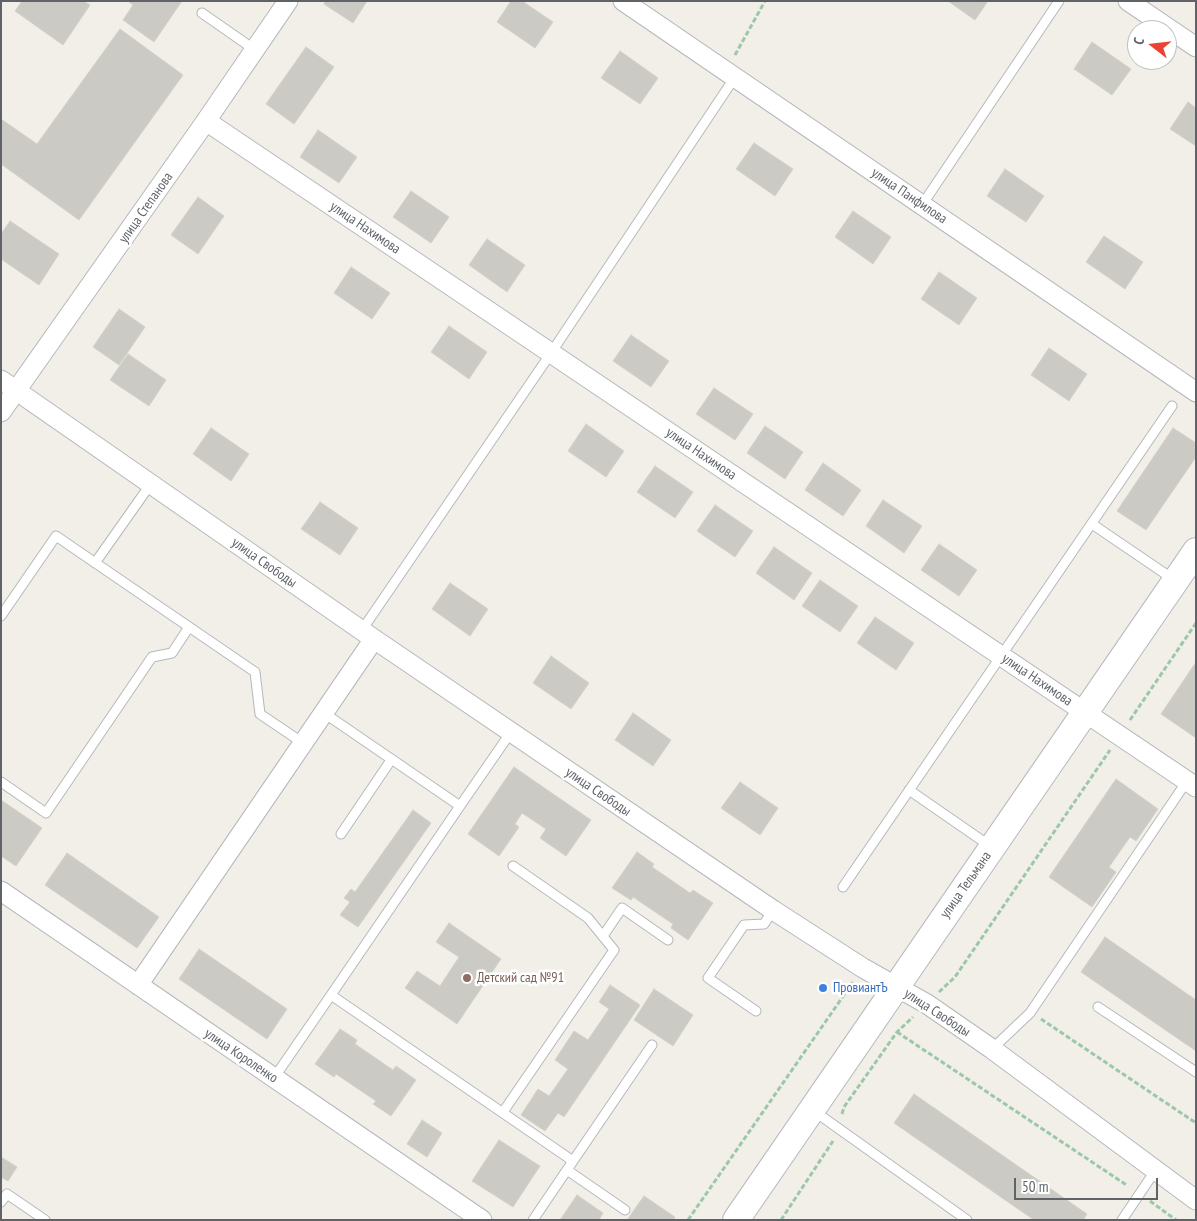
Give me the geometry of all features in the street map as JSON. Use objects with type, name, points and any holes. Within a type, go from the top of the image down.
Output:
[{"type":"main road","name":"улица Тельмана","points":[[736,1220],[1189,564]]},
{"type":"street","name":"улица Степанова","points":[[1,412],[9,386],[206,121],[288,1]]},
{"type":"street","name":"улица Панфилова","points":[[623,1],[1196,392]]},
{"type":"street","points":[[1128,1],[1196,47]]},
{"type":"street","name":"улица Нахимова","points":[[206,121],[1191,784]]},
{"type":"street","name":"улица Свободы","points":[[9,386],[150,485],[773,910],[863,968],[927,1004],[992,1049],[1196,1200]]},
{"type":"street","points":[[138,985],[324,713],[368,634]]},
{"type":"street","name":"улица Короленко","points":[[1,891],[482,1220]]},
{"type":"lane","points":[[922,204],[1059,1]]},
{"type":"lane","points":[[202,13],[255,50]]},
{"type":"lane","points":[[368,634],[731,74]]},
{"type":"lane","points":[[843,888],[1172,406]]},
{"type":"lane","points":[[96,563],[150,485]]},
{"type":"lane","points":[[1092,524],[1189,564]]},
{"type":"lane","points":[[1,616],[56,536],[255,672],[260,714],[303,743]]},
{"type":"lane","points":[[1,782],[46,813],[152,657],[172,653],[189,627]]},
{"type":"lane","points":[[324,713],[460,806]]},
{"type":"lane","points":[[274,1078],[511,732]]},
{"type":"lane","points":[[341,834],[391,760]]},
{"type":"lane","points":[[992,1049],[1030,1012],[1191,784]]},
{"type":"lane","points":[[909,790],[992,847]]},
{"type":"lane","points":[[503,1112],[614,950],[588,918],[513,866]]},
{"type":"lane","points":[[603,936],[622,908],[668,940]]},
{"type":"lane","points":[[756,1011],[708,978],[744,925],[764,924],[773,910]]},
{"type":"lane","points":[[331,995],[573,1161]]},
{"type":"lane","points":[[1098,1007],[1196,1072]]},
{"type":"lane","points":[[533,1220],[652,1045]]},
{"type":"lane","points":[[811,1110],[966,1220]]},
{"type":"lane","points":[[567,1170],[625,1210]]},
{"type":"lane","points":[[1122,1220],[1155,1171]]},
{"type":"lane","points":[[1,1202],[7,1194],[45,1220]]},
{"type":"path","points":[[731,74],[765,1]]},
{"type":"path","points":[[781,1220],[832,1142],[844,1107],[898,1032],[955,977],[1196,623]]},
{"type":"path","points":[[688,1220],[863,968]]},
{"type":"path","points":[[1030,1012],[1196,1123]]},
{"type":"path","points":[[898,1032],[1176,1220]]},
{"type":"building","points":[[22,1],[83,1],[90,5],[63,45],[15,11]]},
{"type":"building","points":[[128,1],[182,1],[154,42],[123,20],[133,5]]},
{"type":"building","points":[[325,1],[367,1],[353,23],[324,4]]},
{"type":"building","points":[[511,1],[522,1],[553,22],[535,48],[497,22]]},
{"type":"building","points":[[948,1],[988,1],[975,20]]},
{"type":"building","points":[[120,29],[183,75],[79,220],[1,164],[1,119],[37,144]]},
{"type":"building","points":[[1092,42],[1127,66],[1127,70],[1130,70],[1112,95],[1074,69]]},
{"type":"building","points":[[306,47],[334,67],[294,124],[266,104]]},
{"type":"building","points":[[620,51],[658,78],[640,104],[601,78]]},
{"type":"building","points":[[1188,102],[1196,108],[1196,146],[1170,129]]},
{"type":"building","points":[[318,130],[357,157],[339,183],[300,157]]},
{"type":"building","points":[[754,143],[793,169],[775,196],[736,169]]},
{"type":"building","points":[[1005,169],[1044,196],[1026,222],[987,196]]},
{"type":"building","points":[[411,191],[449,217],[431,243],[393,217]]},
{"type":"building","points":[[198,197],[224,216],[198,254],[171,235]]},
{"type":"building","points":[[853,211],[891,237],[873,264],[835,237]]},
{"type":"building","points":[[10,221],[59,254],[39,285],[1,259],[1,234]]},
{"type":"building","points":[[1104,236],[1143,262],[1125,289],[1086,262]]},
{"type":"building","points":[[487,239],[525,265],[507,292],[469,265]]},
{"type":"building","points":[[351,267],[390,293],[372,319],[334,293]]},
{"type":"building","points":[[939,272],[977,298],[959,325],[921,299]]},
{"type":"building","points":[[119,309],[145,327],[119,365],[93,347]]},
{"type":"building","points":[[449,326],[487,352],[469,379],[431,352]]},
{"type":"building","points":[[631,335],[669,361],[651,387],[613,361]]},
{"type":"building","points":[[1049,348],[1087,374],[1069,401],[1031,375]]},
{"type":"building","points":[[128,354],[166,380],[149,406],[110,380]]},
{"type":"building","points":[[714,388],[753,414],[735,440],[696,414]]},
{"type":"building","points":[[586,424],[624,451],[606,477],[568,451]]},
{"type":"building","points":[[765,426],[803,452],[785,479],[747,453]]},
{"type":"building","points":[[211,428],[249,454],[231,481],[193,454]]},
{"type":"building","points":[[1173,428],[1196,443],[1196,457],[1146,530],[1117,511]]},
{"type":"building","points":[[823,463],[861,490],[843,516],[805,490]]},
{"type":"building","points":[[655,466],[693,492],[675,518],[637,492]]},
{"type":"building","points":[[883,500],[922,526],[904,553],[866,526]]},
{"type":"building","points":[[320,502],[358,528],[340,555],[301,529]]},
{"type":"building","points":[[715,505],[753,531],[735,557],[697,531]]},
{"type":"building","points":[[939,544],[977,570],[959,596],[921,570]]},
{"type":"building","points":[[774,547],[812,573],[794,600],[756,573]]},
{"type":"building","points":[[820,580],[858,606],[840,632],[802,606]]},
{"type":"building","points":[[450,583],[488,609],[470,636],[432,609]]},
{"type":"building","points":[[875,617],[914,643],[896,670],[857,643]]},
{"type":"building","points":[[551,656],[589,683],[571,709],[533,683]]},
{"type":"building","points":[[1196,662],[1196,738],[1161,714]]},
{"type":"building","points":[[633,713],[671,740],[653,766],[615,740]]},
{"type":"building","points":[[514,767],[591,820],[566,856],[540,838],[546,829],[522,813],[515,824],[519,827],[499,856],[468,834]]},
{"type":"building","points":[[1116,779],[1158,809],[1136,841],[1130,837],[1109,867],[1116,872],[1092,907],[1049,877]]},
{"type":"building","points":[[740,782],[778,808],[760,835],[721,808]]},
{"type":"building","points":[[1,800],[42,828],[16,866],[1,856]]},
{"type":"building","points":[[413,810],[431,823],[358,927],[340,915],[350,902],[344,898],[351,889],[355,892]]},
{"type":"building","points":[[637,852],[654,864],[652,867],[690,893],[693,890],[713,903],[688,940],[671,928],[673,924],[633,897],[631,900],[612,888]]},
{"type":"building","points":[[67,853],[159,917],[137,948],[45,885]]},
{"type":"building","name":"Детский сад №91","points":[[449,923],[501,959],[457,1024],[405,988],[417,971],[440,986],[459,957],[436,942]]},
{"type":"building","points":[[1105,937],[1196,1000],[1196,1051],[1081,972]]},
{"type":"building","points":[[199,949],[287,1009],[267,1039],[179,979]]},
{"type":"building","points":[[610,985],[640,1005],[564,1117],[558,1113],[545,1131],[521,1115],[538,1089],[549,1096],[568,1069],[555,1060],[574,1031],[588,1040],[609,1009],[599,1002]]},
{"type":"building","points":[[654,989],[693,1015],[673,1046],[634,1020]]},
{"type":"building","points":[[340,1029],[357,1040],[355,1044],[393,1070],[396,1066],[416,1080],[391,1116],[373,1104],[376,1101],[336,1074],[334,1077],[315,1064]]},
{"type":"building","points":[[914,1094],[1087,1214],[1083,1220],[1034,1220],[894,1123]]},
{"type":"building","points":[[422,1120],[442,1133],[427,1157],[407,1144]]},
{"type":"building","points":[[499,1140],[540,1166],[513,1207],[472,1181]]},
{"type":"building","points":[[1,1157],[17,1167],[8,1181],[1,1177]]},
{"type":"building","points":[[577,1195],[603,1213],[599,1220],[560,1220]]},
{"type":"building","points":[[644,1196],[675,1217],[673,1220],[627,1220]]},
{"type":"place","name":"Детский сад №91","points":[[467,978]]},
{"type":"place","name":"ПровиантЪ","points":[[823,988]]}]
